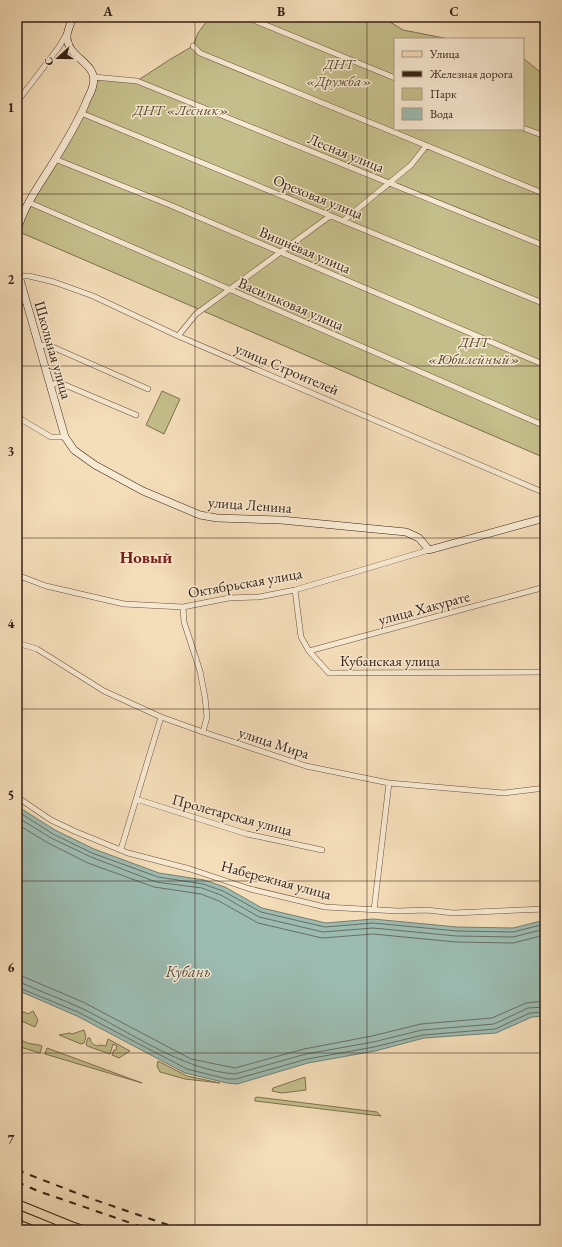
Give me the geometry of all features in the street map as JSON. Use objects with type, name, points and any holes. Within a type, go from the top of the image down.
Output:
[{"type":"main road","points":[[17,1204],[83,1230]]},
{"type":"main road","points":[[17,1214],[57,1230]]},
{"type":"street","points":[[17,102],[59,47],[68,32],[73,17]]},
{"type":"street","points":[[246,17],[394,78]]},
{"type":"street","points":[[17,231],[20,219],[28,202],[81,113],[93,85],[94,77],[92,70],[72,52],[68,45],[68,32]]},
{"type":"street","points":[[193,46],[200,53],[545,194]]},
{"type":"street","name":"Лесная улица","points":[[94,77],[137,81],[545,246]]},
{"type":"street","name":"Ореховая улица","points":[[81,113],[545,304]]},
{"type":"street","points":[[524,128],[545,136]]},
{"type":"street","points":[[343,221],[411,165],[426,146]]},
{"type":"street","name":"Вишнёвая улица","points":[[55,159],[170,205],[545,365]]},
{"type":"street","name":"Васильковая улица","points":[[28,202],[227,290],[352,342],[545,426]]},
{"type":"street","points":[[178,336],[196,314],[330,216]]},
{"type":"street","name":"улица Строителей","points":[[18,272],[54,282],[86,294],[178,336],[335,402],[545,494]]},
{"type":"street","name":"Школьная улица","points":[[18,272],[64,437]]},
{"type":"street","points":[[38,346],[48,344],[148,389]]},
{"type":"street","points":[[50,386],[58,382],[136,415]]},
{"type":"street","points":[[17,417],[51,437],[64,437]]},
{"type":"street","name":"улица Ленина","points":[[64,437],[74,450],[95,465],[143,491],[200,515],[217,518],[282,520],[406,532],[419,538],[430,550]]},
{"type":"street","name":"Октябрьская улица","points":[[17,575],[46,586],[124,604],[183,607],[229,598],[259,597],[295,590],[545,518]]},
{"type":"street","name":"улица Хакурате","points":[[309,651],[545,587]]},
{"type":"street","name":"Кубанская улица","points":[[295,590],[301,637],[309,651],[329,674],[545,672]]},
{"type":"street","points":[[183,607],[184,622],[200,671],[205,697],[207,717],[202,732]]},
{"type":"street","name":"улица Мира","points":[[17,642],[37,649],[104,691],[161,717],[306,766],[389,783],[504,793],[545,788]]},
{"type":"street","points":[[121,849],[161,717]]},
{"type":"street","points":[[374,910],[389,783]]},
{"type":"street","name":"Набережная улица","points":[[17,797],[51,820],[128,853],[198,871],[250,889],[325,907],[398,911],[427,910],[453,913],[545,909]]},
{"type":"street","name":"Пролетарская улица","points":[[136,799],[247,834],[322,850]]},
{"type":"green space","points":[[210,17],[382,17],[403,30],[444,38],[394,38],[394,130],[524,130],[524,59],[545,76],[545,458],[17,231],[81,113],[94,77],[137,81],[193,46],[198,33]]},
{"type":"green space","points":[[162,391],[180,399],[164,434],[146,425]]},
{"type":"green space","points":[[17,1009],[21,1013],[24,1012],[28,1014],[33,1011],[38,1020],[35,1027],[17,1019]]},
{"type":"green space","points":[[84,1030],[86,1037],[84,1043],[81,1044],[59,1035],[72,1034]]},
{"type":"green space","points":[[17,1037],[26,1043],[42,1046],[40,1053],[17,1046]]},
{"type":"green space","points":[[88,1038],[90,1038],[94,1044],[98,1046],[106,1046],[108,1039],[130,1051],[119,1058],[112,1055],[117,1046],[113,1044],[110,1054],[87,1046],[86,1044]]},
{"type":"green space","points":[[47,1048],[142,1083],[45,1054]]},
{"type":"green space","points":[[158,1061],[187,1076],[220,1083],[185,1079],[160,1072],[157,1066]]},
{"type":"green space","points":[[305,1077],[306,1090],[282,1093],[272,1091],[273,1088]]},
{"type":"green space","points":[[257,1097],[377,1112],[381,1116],[255,1101],[255,1098]]},
{"type":"water","name":"Кубань","points":[[17,806],[55,830],[94,849],[159,873],[204,880],[225,887],[262,908],[326,923],[373,919],[457,927],[513,928],[545,920],[545,1016],[532,1017],[496,1033],[424,1038],[375,1051],[308,1063],[237,1084],[185,1073],[77,1016],[17,990]]},
{"type":"railway","points":[[17,1170],[92,1199],[183,1230]]},
{"type":"railway","points":[[17,1182],[38,1191],[151,1230]]},
{"type":"district","name":"Новый","points":[[146,557]]},
{"type":"park label","name":"ДНТ «Дружба»","points":[[339,72]]},
{"type":"park label","name":"ДНТ «Лесник»","points":[[181,110]]},
{"type":"park label","name":"ДНТ «Юбилейный»","points":[[474,350]]}]
